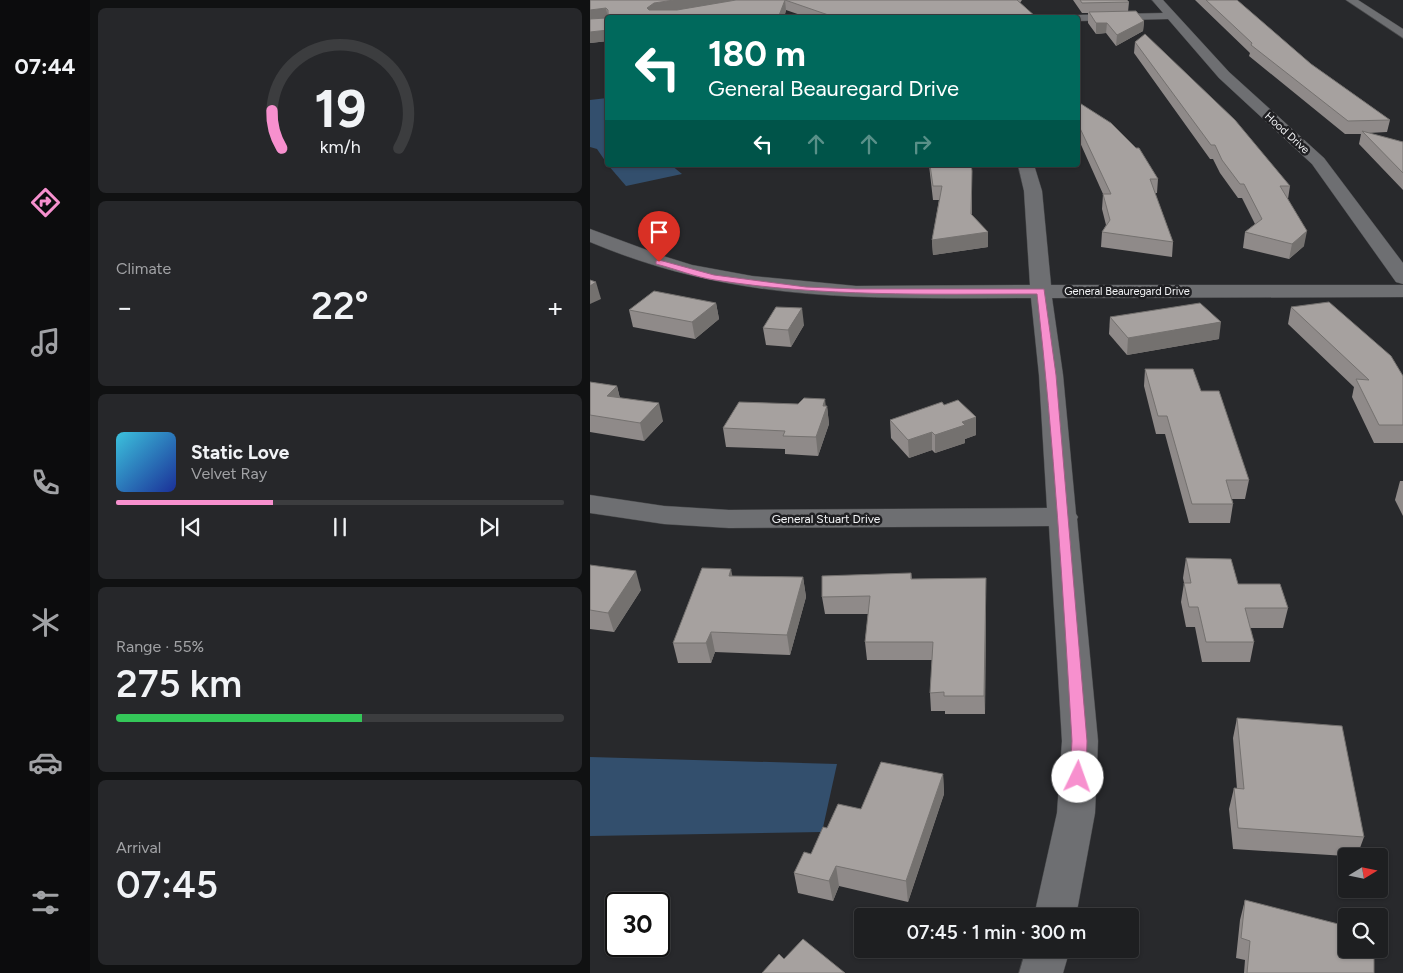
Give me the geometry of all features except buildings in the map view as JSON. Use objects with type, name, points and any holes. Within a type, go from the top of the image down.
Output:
[{"type":"street","name":"Hood Drive","points":[[1157,0],[1224,75],[1318,162],[1380,244],[1403,278]]},
{"type":"street","points":[[1351,0],[1403,34]]},
{"type":"street","points":[[1370,0],[1403,21]]},
{"type":"street","points":[[1080,18],[1171,16]]},
{"type":"street","points":[[1027,167],[1033,191],[1041,291],[1051,375],[1064,518],[1080,741],[1076,813],[1057,908]]},
{"type":"street","name":"General Beauregard Drive","points":[[590,235],[682,270],[760,284],[856,292],[1403,291]]},
{"type":"street","name":"General Stuart Drive","points":[[590,504],[664,515],[728,519],[1064,518]]},
{"type":"street","points":[[1041,973],[1045,958]]},
{"type":"water","points":[[605,98],[605,161],[597,149],[590,147],[590,100]]},
{"type":"water","points":[[610,167],[673,167],[682,174],[626,186]]},
{"type":"water","points":[[590,757],[837,764],[822,832],[590,836]]},
{"type":"route","points":[[659,262],[682,270],[714,277],[806,289],[856,292],[1041,291],[1064,518],[1080,741],[1078,777]]}]
